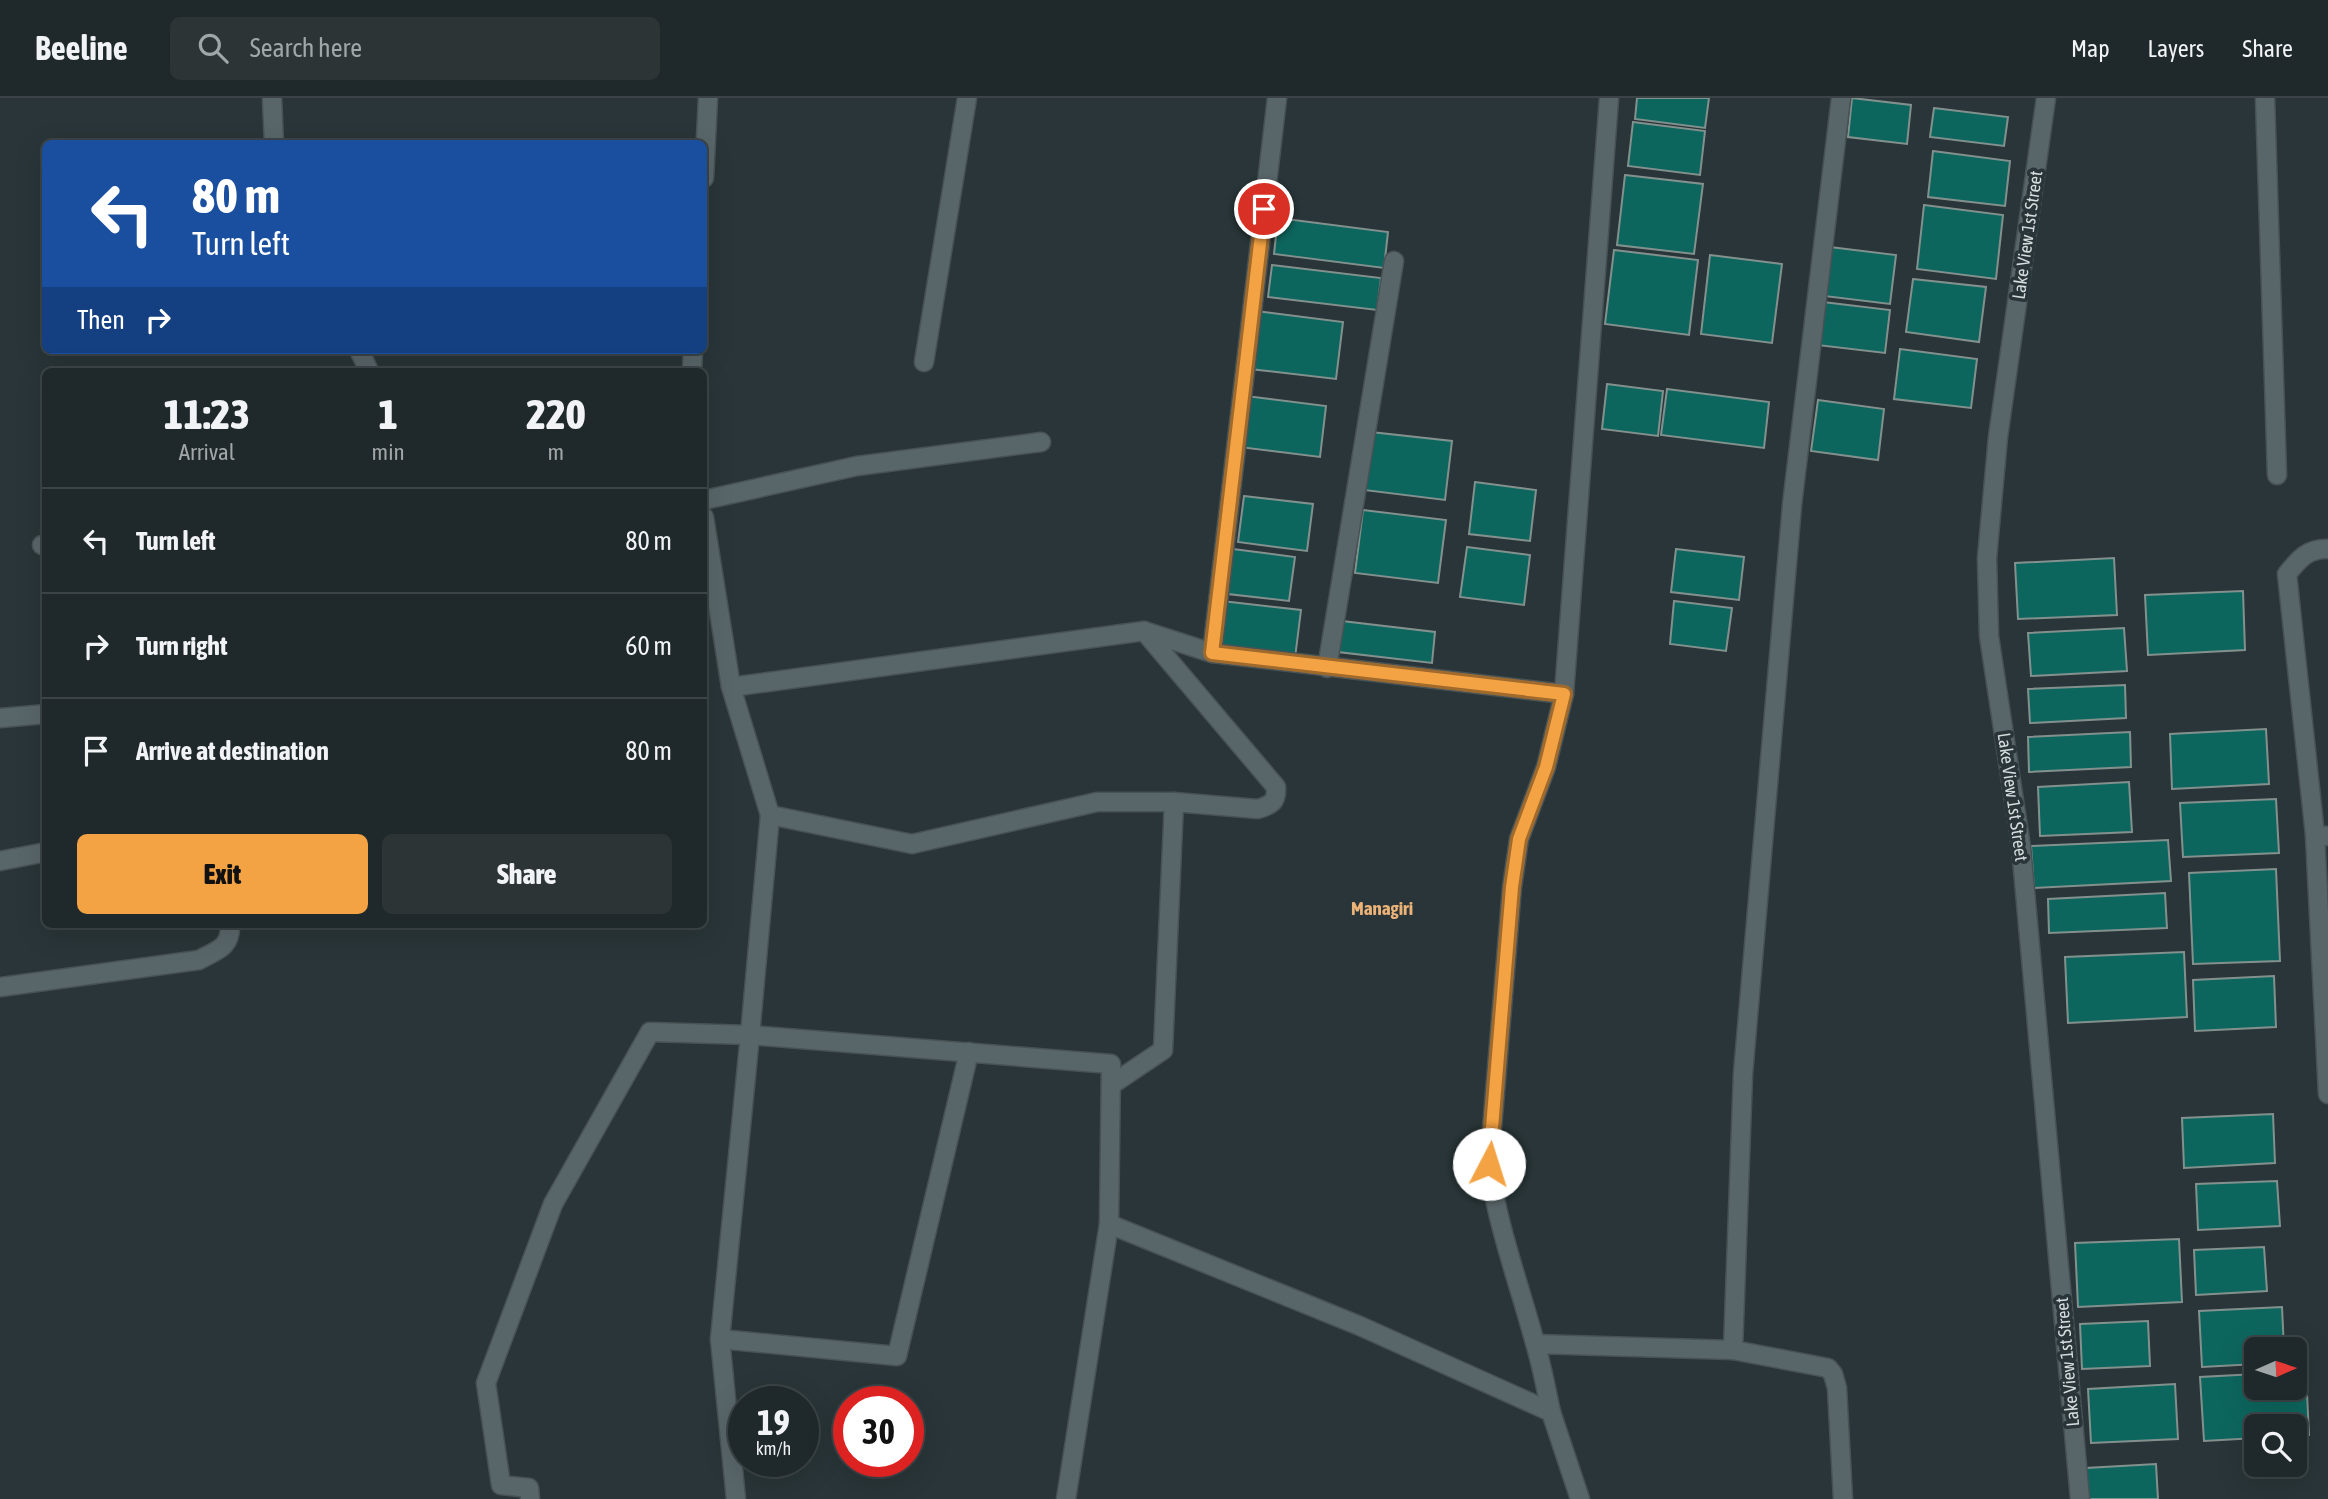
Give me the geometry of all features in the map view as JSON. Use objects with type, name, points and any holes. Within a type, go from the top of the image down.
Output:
[{"type":"street","points":[[272,98],[274,140]]},
{"type":"street","points":[[706,140],[708,98]]},
{"type":"street","points":[[924,362],[967,98]]},
{"type":"street","points":[[1212,653],[1277,98]]},
{"type":"street","points":[[1580,1499],[1551,1412],[1536,1344],[1503,1237],[1489,1164],[1512,887],[1519,839],[1546,767],[1564,694],[1609,98]]},
{"type":"street","points":[[1733,1350],[1743,1074],[1791,505],[1841,98]]},
{"type":"street","name":"Lake View 1st Street","points":[[2046,98],[1998,437],[1987,558],[1989,636],[2021,847],[2080,1499]]},
{"type":"street","points":[[2265,98],[2277,475]]},
{"type":"street","points":[[1327,668],[1394,261]]},
{"type":"street","points":[[707,499],[857,466],[1041,442]]},
{"type":"street","points":[[707,535],[732,687],[770,815],[720,1339],[736,1499]]},
{"type":"street","points":[[2328,549],[2316,548],[2302,555],[2287,574],[2321,836],[2328,1094]]},
{"type":"street","points":[[770,815],[912,844],[1097,802],[1174,802],[1258,809],[1271,804],[1277,796],[1276,787],[1144,631]]},
{"type":"street","points":[[732,687],[1144,631],[1212,653],[1564,694]]},
{"type":"street","points":[[0,718],[42,714]]},
{"type":"street","points":[[1111,1085],[1164,1050],[1174,802]]},
{"type":"street","points":[[0,861],[42,853]]},
{"type":"street","points":[[0,987],[199,960],[223,947],[230,936],[230,928]]},
{"type":"street","points":[[530,1499],[529,1488],[501,1485],[486,1382],[553,1204],[650,1032],[750,1035],[1111,1064],[1109,1224],[1066,1499]]},
{"type":"street","points":[[720,1339],[897,1356],[969,1052]]},
{"type":"street","points":[[1109,1224],[1360,1326],[1551,1412]]},
{"type":"street","points":[[1536,1344],[1733,1350],[1828,1368],[1833,1374],[1836,1388],[1843,1499]]},
{"type":"building","points":[[1637,98],[1709,98],[1705,128],[1635,119]]},
{"type":"building","points":[[1852,98],[1911,105],[1907,144],[1848,137]]},
{"type":"building","points":[[1934,108],[2008,117],[2004,146],[1930,137]]},
{"type":"building","points":[[1633,122],[1705,131],[1700,175],[1628,166]]},
{"type":"building","points":[[1933,151],[2010,161],[2005,206],[1928,197]]},
{"type":"building","points":[[1625,175],[1703,184],[1694,254],[1617,245]]},
{"type":"building","points":[[1924,205],[2003,215],[1996,279],[1917,269]]},
{"type":"building","points":[[1278,218],[1388,232],[1384,268],[1274,254]]},
{"type":"building","points":[[1830,247],[1896,255],[1890,304],[1824,296]]},
{"type":"building","points":[[1614,250],[1698,260],[1689,335],[1605,324]]},
{"type":"building","points":[[1710,255],[1782,264],[1772,343],[1701,334]]},
{"type":"building","points":[[1272,265],[1381,278],[1377,310],[1268,297]]},
{"type":"building","points":[[1913,279],[1986,287],[1979,342],[1906,332]]},
{"type":"building","points":[[1823,302],[1890,310],[1885,353],[1817,345]]},
{"type":"building","points":[[1256,311],[1343,322],[1336,379],[1250,369]]},
{"type":"building","points":[[1900,349],[1977,359],[1971,408],[1894,399]]},
{"type":"building","points":[[1607,384],[1663,391],[1658,436],[1602,429]]},
{"type":"building","points":[[1667,389],[1769,402],[1764,448],[1661,435]]},
{"type":"building","points":[[1246,396],[1326,406],[1320,457],[1239,447]]},
{"type":"building","points":[[1818,400],[1884,409],[1878,460],[1811,451]]},
{"type":"building","points":[[1371,432],[1452,441],[1445,500],[1364,490]]},
{"type":"building","points":[[1475,482],[1536,490],[1530,541],[1469,534]]},
{"type":"building","points":[[1244,496],[1313,504],[1307,551],[1238,542]]},
{"type":"building","points":[[1363,510],[1446,520],[1438,583],[1355,573]]},
{"type":"building","points":[[1467,547],[1530,555],[1524,605],[1460,597]]},
{"type":"building","points":[[1233,549],[1295,557],[1289,601],[1228,594]]},
{"type":"building","points":[[1676,549],[1744,557],[1739,600],[1671,592]]},
{"type":"building","points":[[2114,558],[2117,615],[2018,619],[2015,563]]},
{"type":"building","points":[[2243,591],[2245,650],[2148,655],[2145,595]]},
{"type":"building","points":[[1222,601],[1301,610],[1295,658],[1217,648]]},
{"type":"building","points":[[1674,601],[1732,608],[1726,651],[1670,644]]},
{"type":"building","points":[[1342,621],[1435,632],[1432,663],[1338,652]]},
{"type":"building","points":[[2124,628],[2127,671],[2031,676],[2028,633]]},
{"type":"building","points":[[2125,685],[2126,718],[2030,723],[2028,689]]},
{"type":"building","points":[[2266,729],[2269,784],[2172,789],[2170,734]]},
{"type":"building","points":[[2130,732],[2131,767],[2029,772],[2028,737]]},
{"type":"building","points":[[2129,782],[2132,832],[2040,836],[2038,787]]},
{"type":"building","points":[[2276,799],[2279,853],[2183,857],[2180,803]]},
{"type":"building","points":[[2168,840],[2171,881],[2034,888],[2031,846]]},
{"type":"building","points":[[2276,869],[2280,961],[2193,964],[2189,873]]},
{"type":"building","points":[[2165,893],[2167,928],[2049,933],[2048,899]]},
{"type":"building","points":[[2184,952],[2187,1017],[2068,1023],[2065,957]]},
{"type":"building","points":[[2274,976],[2276,1027],[2195,1031],[2193,980]]},
{"type":"building","points":[[2273,1114],[2275,1163],[2184,1168],[2182,1118]]},
{"type":"building","points":[[2277,1181],[2280,1226],[2198,1230],[2196,1184]]},
{"type":"building","points":[[2179,1239],[2182,1302],[2078,1307],[2075,1243]]},
{"type":"building","points":[[2264,1247],[2267,1291],[2196,1295],[2194,1250]]},
{"type":"building","points":[[2282,1307],[2283,1337],[2244,1337],[2244,1365],[2202,1367],[2199,1311]]},
{"type":"building","points":[[2148,1321],[2150,1366],[2082,1369],[2080,1324]]},
{"type":"building","points":[[2244,1375],[2244,1400],[2307,1400],[2307,1393],[2309,1435],[2307,1414],[2244,1414],[2244,1439],[2204,1441],[2200,1377]]},
{"type":"building","points":[[2175,1384],[2178,1439],[2091,1443],[2088,1389]]},
{"type":"building","points":[[2156,1464],[2158,1499],[2087,1499],[2086,1468]]},
{"type":"district","name":"Managiri","points":[[1382,908]]},
{"type":"route","points":[[1264,209],[1212,653],[1564,694],[1546,767],[1519,839],[1512,887],[1489,1164]]}]
